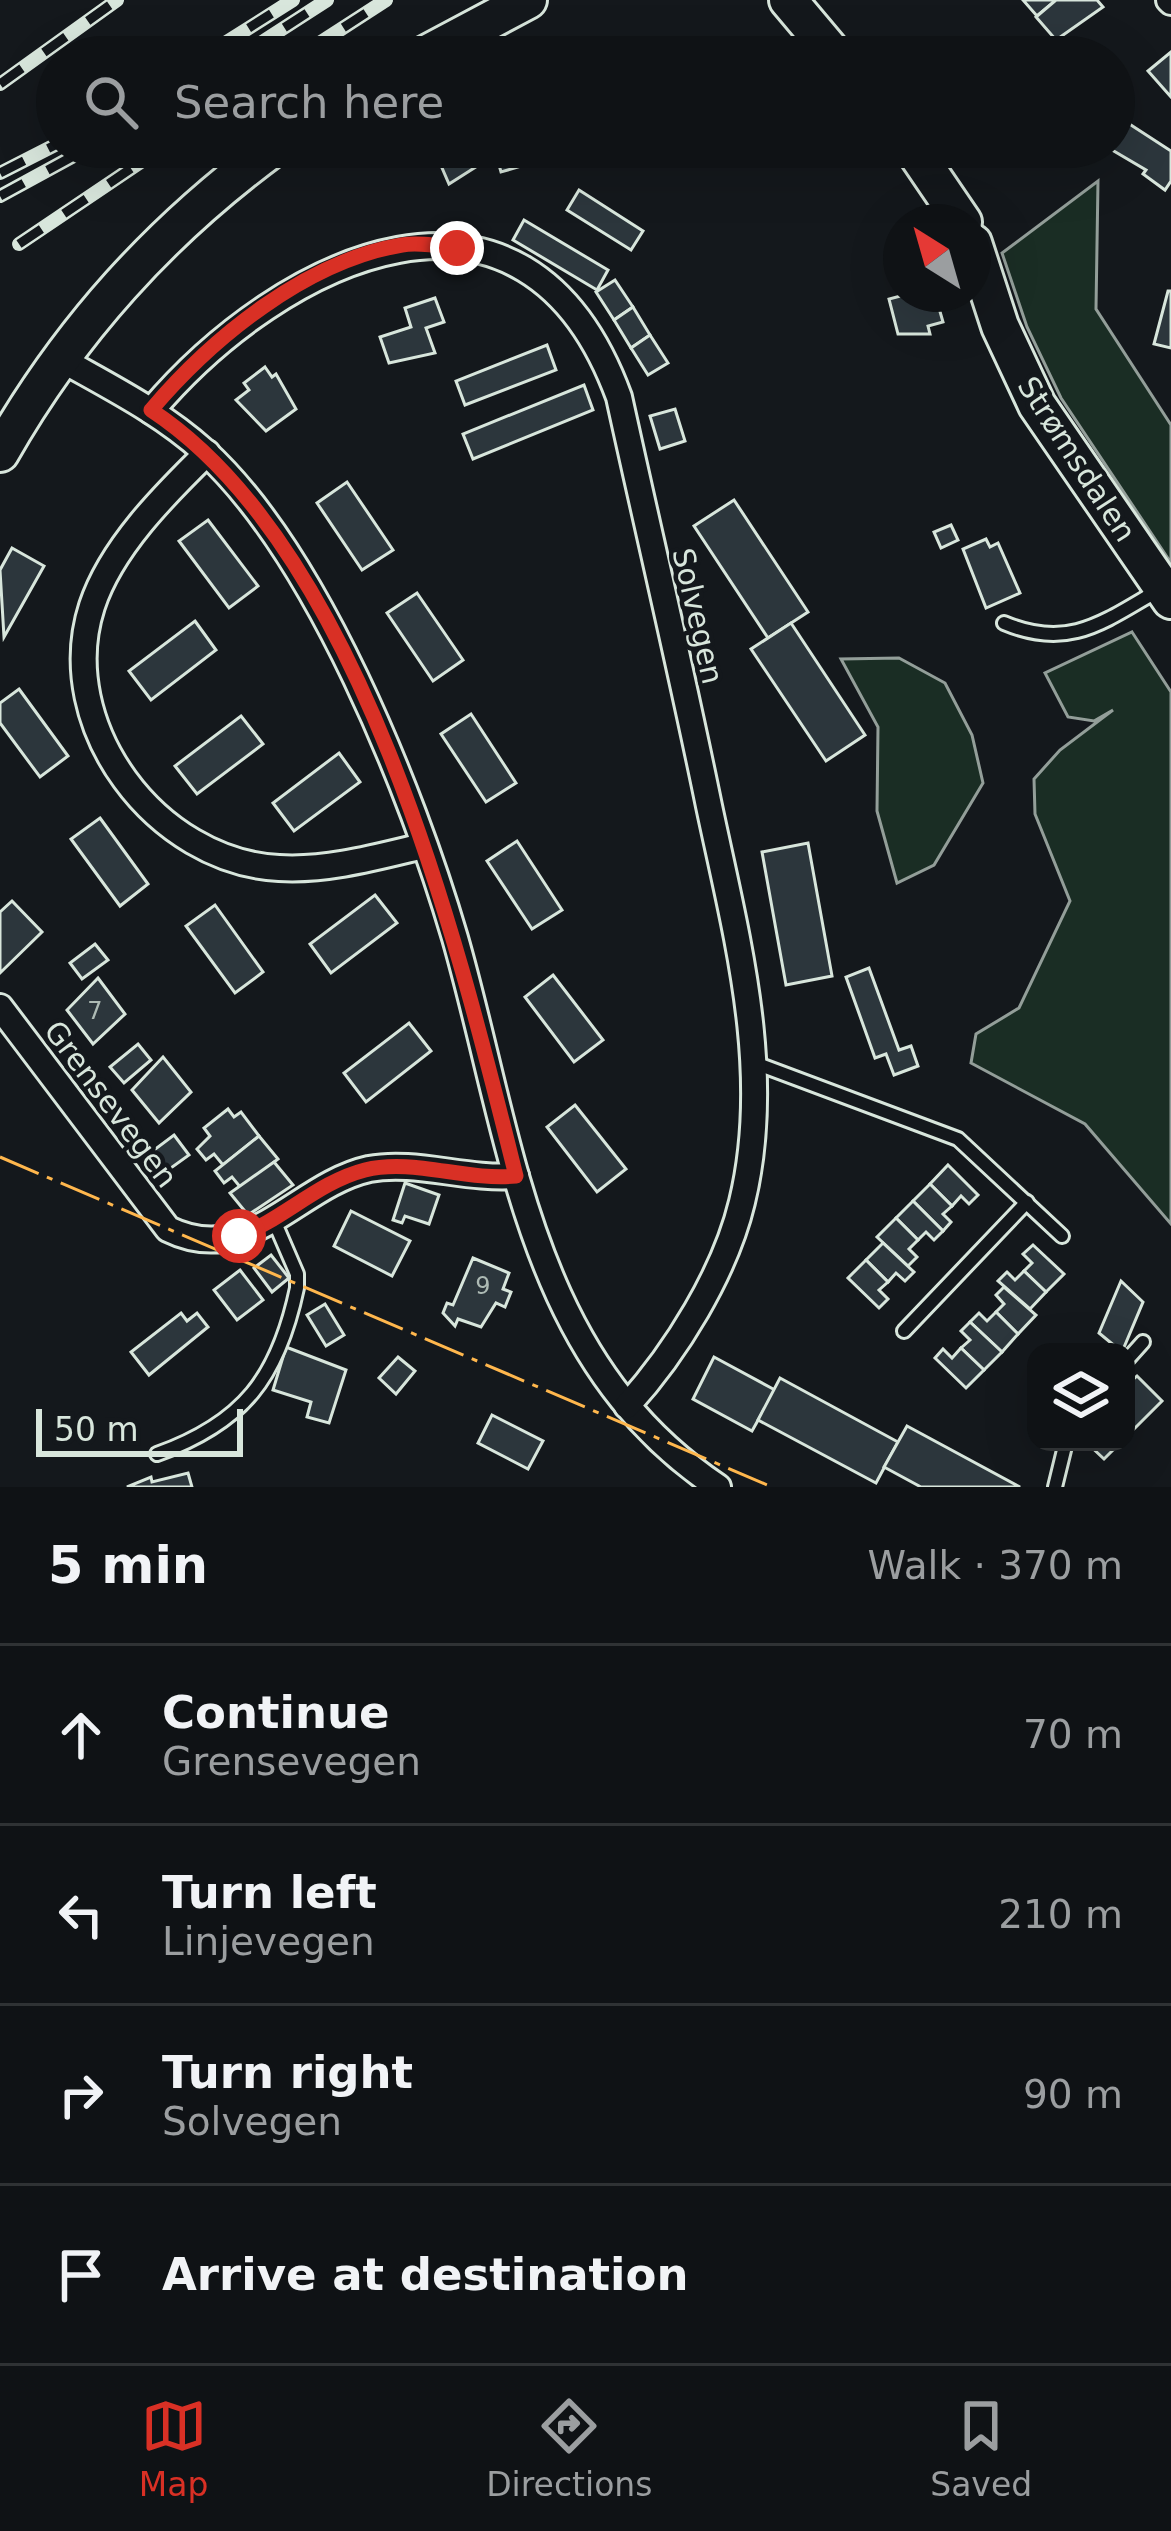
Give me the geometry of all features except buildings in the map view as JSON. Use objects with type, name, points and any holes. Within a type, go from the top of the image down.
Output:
[{"type":"main road","points":[[433,36],[482,0]]},
{"type":"main road","points":[[461,36],[529,0]]},
{"type":"main road","points":[[788,0],[818,36]]},
{"type":"main road","points":[[0,451],[59,358],[136,264],[249,168]]},
{"type":"main road","points":[[926,168],[951,204]]},
{"type":"main road","name":"Strømsdalen","points":[[991,298],[1028,388],[1167,594]]},
{"type":"street","name":"Solvegen","points":[[151,410],[193,365],[308,279],[349,260],[405,244],[457,248],[514,264],[558,296],[604,357],[619,397],[760,1053],[748,1168],[733,1234],[670,1349],[627,1406]]},
{"type":"street","points":[[59,358],[151,410],[207,453],[260,518],[331,631],[380,730],[454,934],[516,1176],[567,1319],[627,1406],[660,1443],[718,1487]]},
{"type":"street","points":[[207,453],[130,541],[90,612],[88,695],[116,771],[159,821],[207,852],[277,868],[350,863],[423,846]]},
{"type":"street","name":"Grensevegen","points":[[0,1006],[168,1229],[209,1241],[275,1223],[322,1189],[387,1166],[480,1179],[516,1176]]},
{"type":"lane","points":[[1004,623],[1061,637],[1167,594]]},
{"type":"lane","points":[[760,1053],[942,1130],[978,1154],[1062,1236]]},
{"type":"lane","points":[[904,1331],[1027,1202]]},
{"type":"lane","points":[[157,1454],[194,1441],[259,1391],[297,1288],[297,1274],[275,1223]]},
{"type":"lane","points":[[1135,1350],[1142,1342]]},
{"type":"lane","points":[[1055,1487],[1064,1451]]},
{"type":"green space","points":[[1098,181],[1096,309],[1171,425],[1171,563],[1061,398],[1027,327],[1002,253]]},
{"type":"green space","points":[[1132,632],[1171,692],[1171,1224],[1085,1124],[971,1063],[976,1034],[1019,1008],[1070,901],[1035,814],[1034,779],[1060,750],[1113,710],[1094,721],[1068,717],[1045,673]]},
{"type":"green space","points":[[899,658],[945,683],[972,735],[983,783],[934,865],[897,883],[877,811],[878,727],[841,659]]},
{"type":"railway","points":[[67,36],[117,0]]},
{"type":"railway","points":[[236,36],[293,0]]},
{"type":"railway","points":[[271,36],[327,0]]},
{"type":"railway","points":[[330,36],[386,0]]},
{"type":"railway","points":[[0,84],[36,58]]},
{"type":"railway","points":[[0,173],[36,155]]},
{"type":"railway","points":[[0,196],[51,168]]},
{"type":"railway","points":[[19,244],[132,168]]},
{"type":"power","points":[[0,1157],[772,1487]]},
{"type":"route","points":[[239,1236],[275,1223],[322,1189],[365,1170],[387,1166],[454,1177],[516,1176],[454,934],[380,730],[331,631],[248,502],[207,453],[151,410],[193,365],[308,279],[349,260],[405,244],[457,248]]}]
